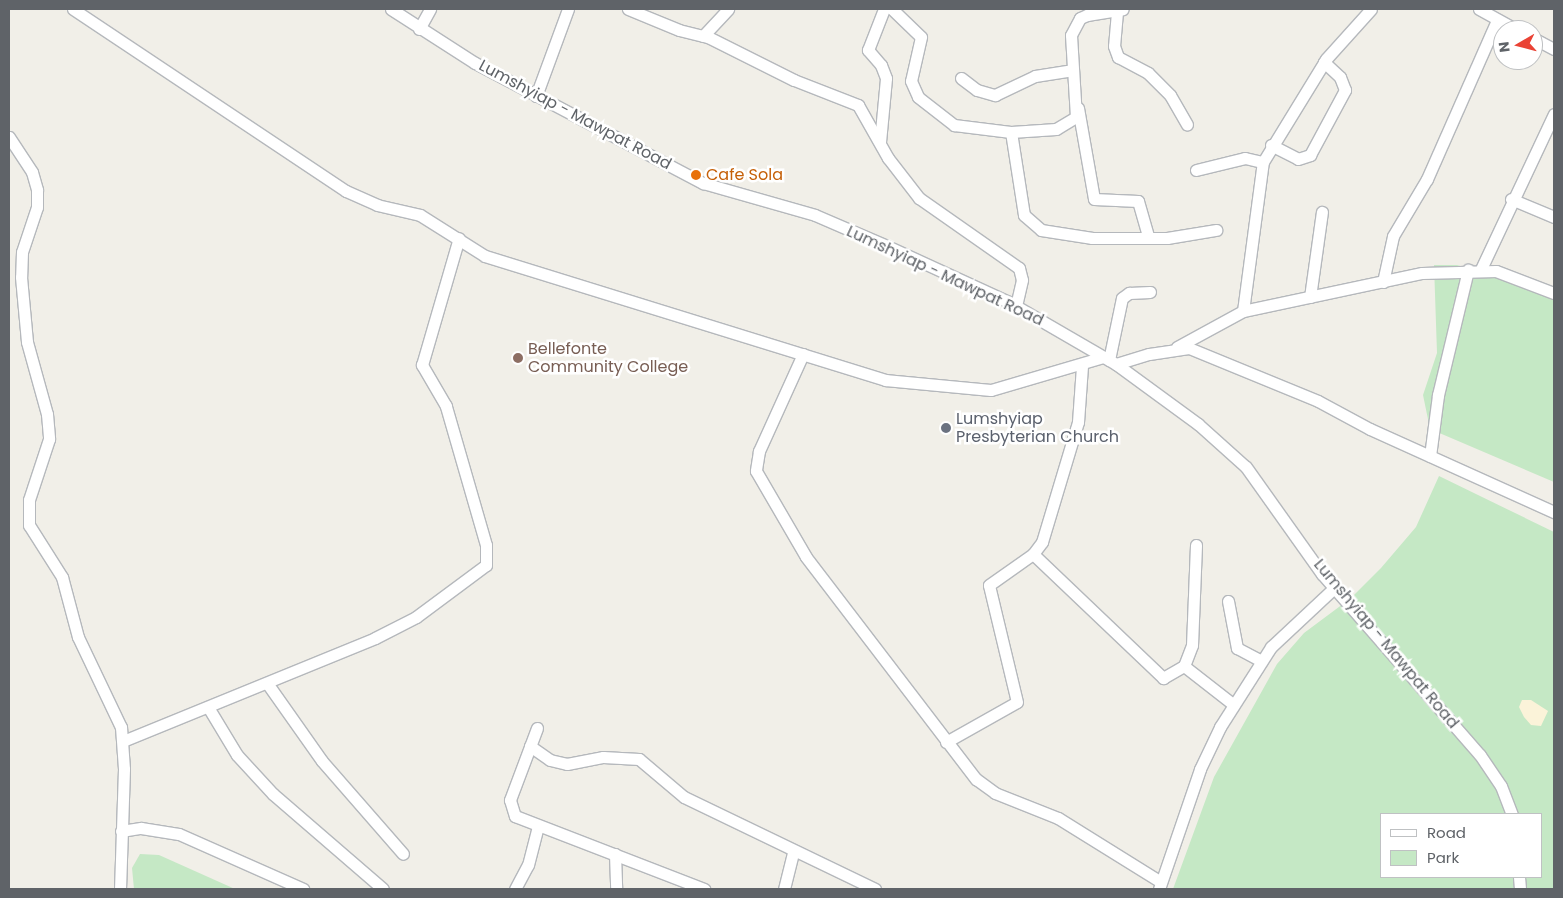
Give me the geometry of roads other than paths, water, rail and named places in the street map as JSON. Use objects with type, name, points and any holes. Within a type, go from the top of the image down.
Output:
[{"type":"street","points":[[73,9],[346,191],[378,205],[420,214],[485,256],[885,380],[991,390],[1082,366],[1175,348],[1189,348],[1263,377],[1554,512]]},
{"type":"street","name":"Lumshyiap - Mawpat Road","points":[[391,9],[419,29],[536,96],[704,183],[815,215],[1016,306],[1109,361],[1198,424],[1246,467],[1334,588],[1480,755],[1501,786],[1512,813]]},
{"type":"street","points":[[419,29],[430,9]]},
{"type":"street","points":[[536,96],[568,9]]},
{"type":"street","points":[[628,9],[703,36],[794,80],[858,105],[880,142],[919,198],[1019,268],[1022,280],[1016,306]]},
{"type":"street","points":[[703,36],[728,9]]},
{"type":"street","points":[[880,142],[886,78],[881,65],[868,50],[884,9]]},
{"type":"street","points":[[892,9],[921,36],[911,81],[918,97],[954,125],[1011,132],[1056,129],[1076,117],[1078,106]]},
{"type":"street","points":[[1243,311],[1263,162],[1271,144],[1324,62],[1371,9]]},
{"type":"street","points":[[1479,9],[1498,20]]},
{"type":"street","points":[[1148,237],[1138,201],[1094,199],[1069,47],[1075,25],[1087,15],[1120,10],[1114,46],[1118,56],[1148,74],[1170,95],[1188,124]]},
{"type":"street","points":[[1383,282],[1393,236],[1427,178],[1493,31]]},
{"type":"street","points":[[1271,144],[1298,159],[1310,155],[1345,90],[1340,77],[1324,62]]},
{"type":"street","points":[[961,78],[977,90],[995,96],[1035,76],[1072,70]]},
{"type":"street","points":[[1481,270],[1511,199],[1554,114]]},
{"type":"street","points":[[1011,132],[1022,204],[1032,225],[1063,235],[1177,237],[1216,230]]},
{"type":"street","points":[[9,137],[32,172],[37,190],[37,207],[22,252],[21,277],[27,342],[47,414],[49,439],[29,500],[29,525],[62,577],[78,637],[116,713],[123,741],[120,889]]},
{"type":"street","points":[[1196,170],[1250,157],[1263,162]]},
{"type":"street","points":[[1511,199],[1554,217]]},
{"type":"street","points":[[1310,297],[1322,212]]},
{"type":"street","points":[[123,741],[267,683],[416,617],[486,565],[486,545],[446,406],[422,365],[459,238]]},
{"type":"street","points":[[1430,456],[1438,395],[1468,270]]},
{"type":"street","points":[[1175,348],[1243,311],[1422,273],[1481,270],[1513,276],[1554,293]]},
{"type":"street","points":[[1109,361],[1122,298],[1128,293],[1150,292]]},
{"type":"street","points":[[803,354],[759,451],[756,471],[806,557],[946,742],[986,787],[1058,818],[1160,885],[1200,769],[1234,705],[1261,661],[1290,625],[1334,588]]},
{"type":"street","points":[[946,742],[1017,702],[989,585],[1032,554],[1049,523],[1078,422],[1082,366]]},
{"type":"street","points":[[1032,554],[1157,675],[1171,677],[1184,666],[1192,645],[1196,545]]},
{"type":"street","points":[[1228,601],[1237,648],[1261,661]]},
{"type":"street","points":[[1184,666],[1234,705]]},
{"type":"street","points":[[267,683],[322,761],[403,854]]},
{"type":"street","points":[[208,707],[237,756],[273,794],[382,889]]},
{"type":"street","points":[[537,728],[510,808],[515,816],[704,889]]},
{"type":"street","points":[[530,746],[550,760],[567,764],[603,757],[639,759],[684,797],[793,852],[875,889]]},
{"type":"street","points":[[515,889],[528,865],[538,826]]},
{"type":"street","points":[[121,831],[141,828],[179,834],[302,889]]},
{"type":"street","points":[[784,889],[793,852]]},
{"type":"street","points":[[615,854],[616,889]]},
{"type":"place","name":"Cafe Sola","points":[[696,175]]},
{"type":"place","name":"Bellefonte Community College","points":[[518,358]]},
{"type":"place","name":"Lumshyiap Presbyterian Church","points":[[946,428]]}]
